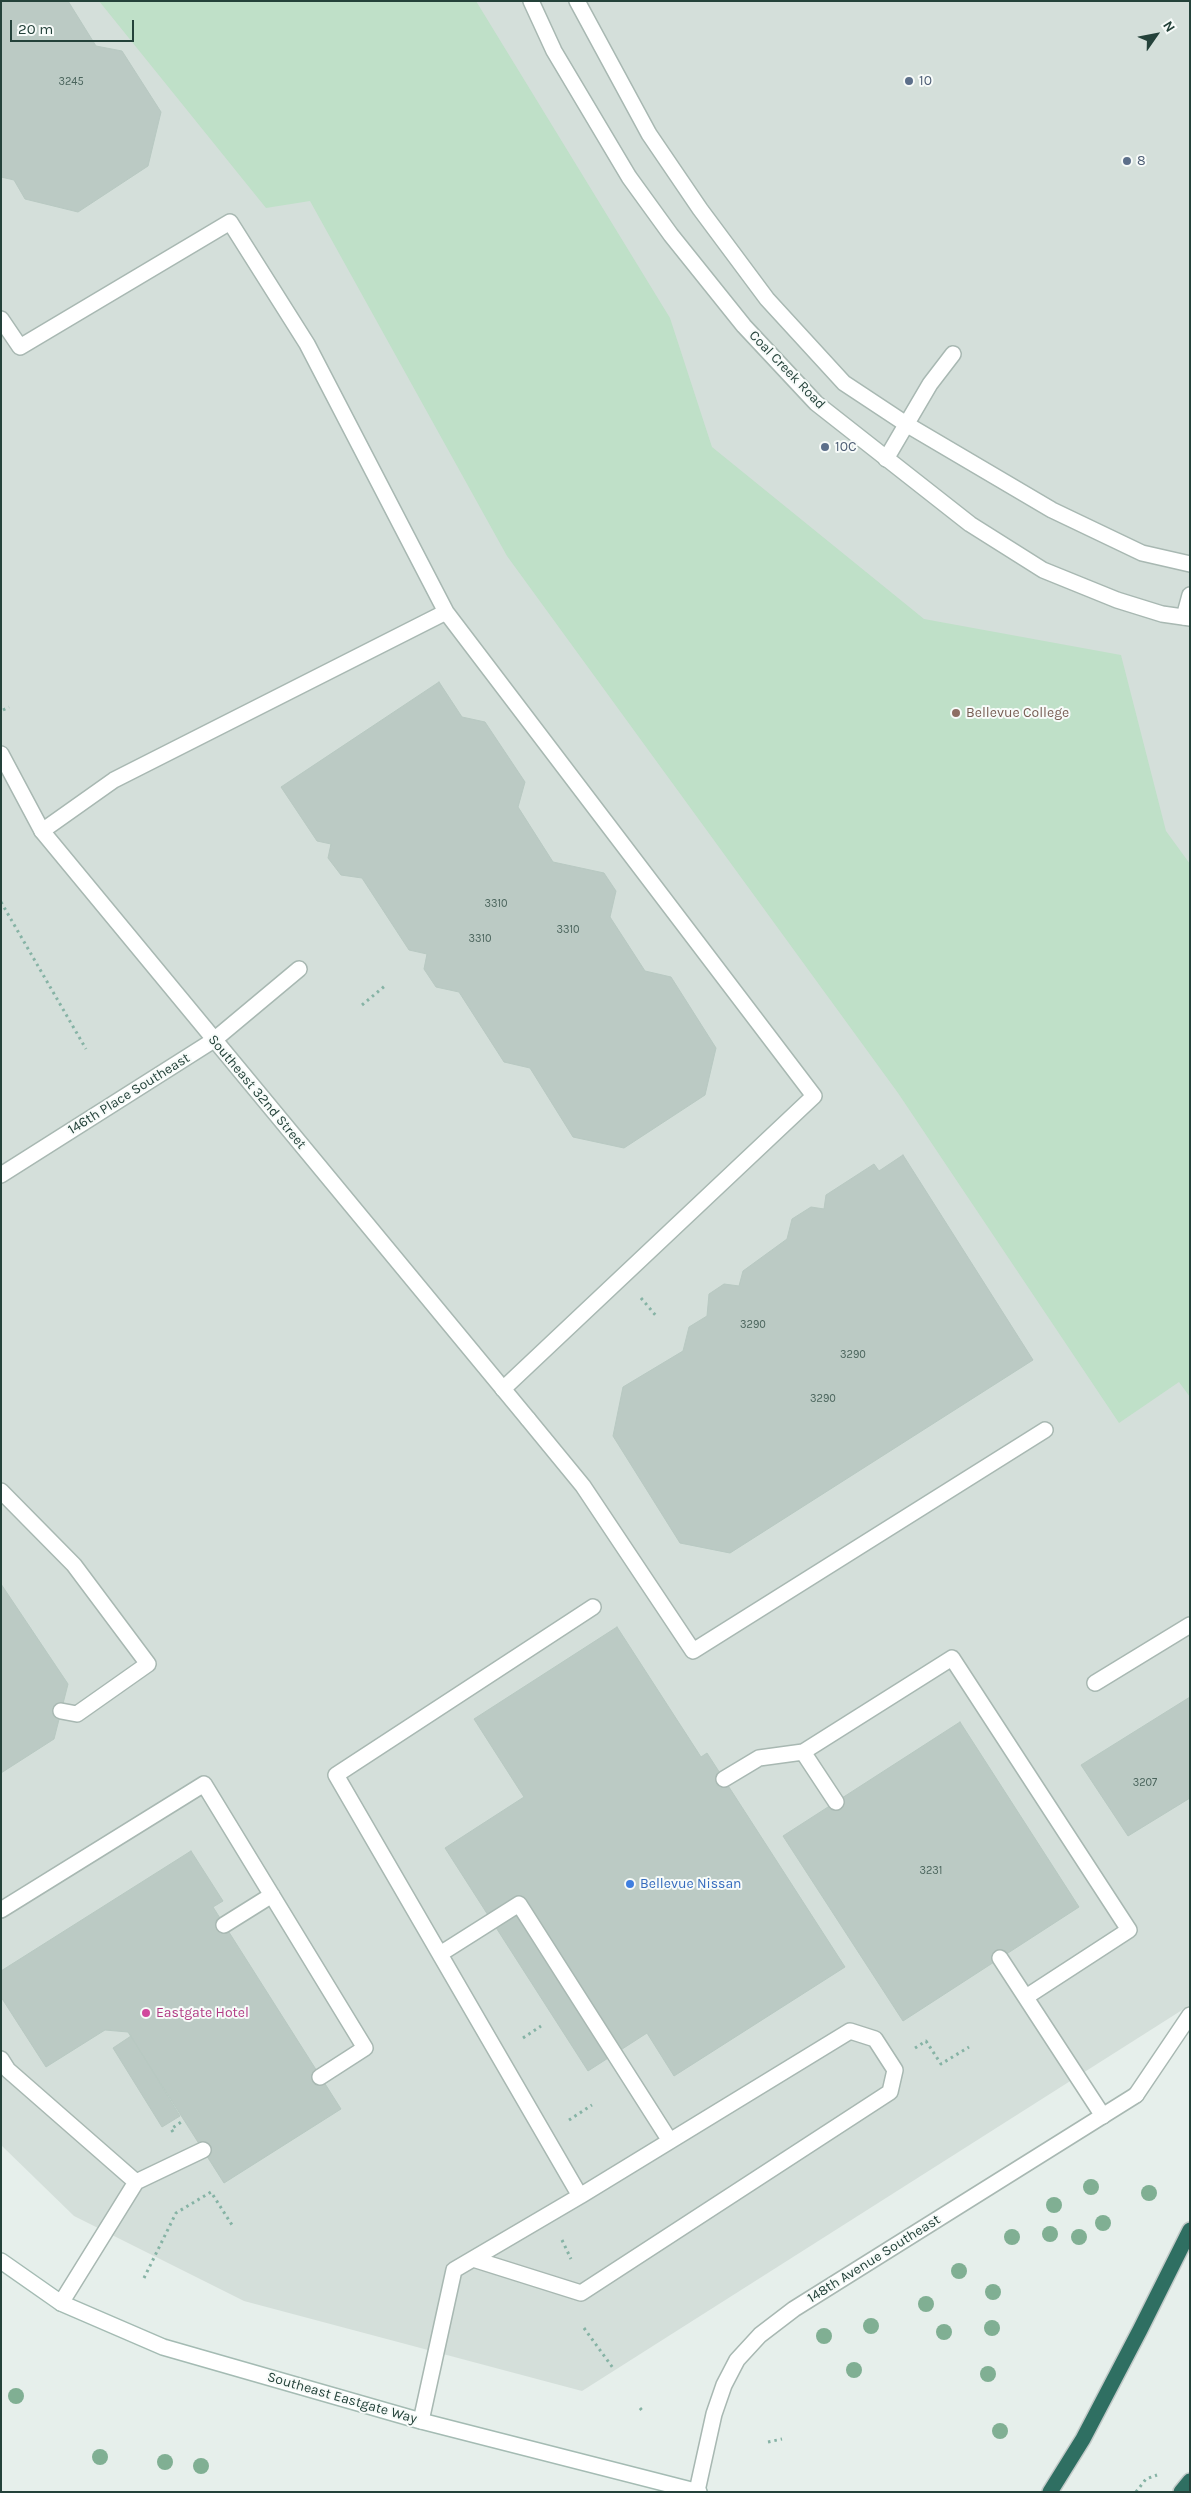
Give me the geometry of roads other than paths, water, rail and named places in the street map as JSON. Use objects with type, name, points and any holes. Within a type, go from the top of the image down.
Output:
[{"type":"highway","points":[[1050,2492],[1083,2439],[1190,2230]]},
{"type":"highway","points":[[1181,2492],[1190,2481]]},
{"type":"street","name":"Coal Creek Road","points":[[531,1],[554,52],[629,177],[671,235],[744,326],[816,403],[970,524],[1044,570],[1117,600],[1162,614],[1187,618]]},
{"type":"street","points":[[577,1],[590,29],[649,134],[700,209],[767,299],[844,383],[906,424],[1052,510],[1142,553],[1190,564]]},
{"type":"street","points":[[1,319],[20,347],[230,222],[307,344],[446,612],[814,1096],[503,1389]]},
{"type":"street","points":[[886,458],[930,384],[953,354]]},
{"type":"street","points":[[1187,618],[1190,595]]},
{"type":"street","points":[[42,831],[114,780],[446,612]]},
{"type":"street","name":"Southeast 32nd Street","points":[[1,754],[42,831],[583,1486],[693,1651],[1045,1430]]},
{"type":"street","name":"146th Place Southeast","points":[[1,1174],[214,1040],[299,969]]},
{"type":"street","points":[[1,1491],[74,1565],[148,1664],[76,1714],[61,1711]]},
{"type":"street","points":[[580,2196],[336,1774],[593,1607]]},
{"type":"street","points":[[1095,1683],[1190,1625]]},
{"type":"street","points":[[724,1779],[759,1758],[803,1752],[952,1658],[1129,1930],[1026,1997]]},
{"type":"street","points":[[803,1752],[836,1802]]},
{"type":"street","points":[[1,1910],[204,1784],[365,2048],[320,2077]]},
{"type":"street","points":[[224,1925],[272,1895]]},
{"type":"street","points":[[440,1954],[519,1904],[670,2141]]},
{"type":"street","points":[[1000,1958],[1103,2116]]},
{"type":"street","name":"148th Avenue Southeast","points":[[698,2491],[714,2414],[724,2385],[737,2360],[760,2336],[794,2309],[1136,2095],[1190,2015]]},
{"type":"street","points":[[421,2421],[454,2270],[580,2196],[850,2031],[875,2039],[894,2070],[890,2092],[581,2293],[473,2259]]},
{"type":"street","points":[[1,2059],[8,2070],[136,2182]]},
{"type":"street","points":[[61,2303],[136,2182],[203,2150]]},
{"type":"street","name":"Southeast Eastgate Way","points":[[1,2261],[61,2303],[163,2347],[421,2421],[698,2491]]},
{"type":"place","name":"10","points":[[909,81]]},
{"type":"place","name":"8","points":[[1127,161]]},
{"type":"place","name":"10C","points":[[825,447]]},
{"type":"place","name":"Bellevue College","points":[[956,713]]},
{"type":"place","name":"Bellevue Nissan","points":[[630,1884]]},
{"type":"place","name":"Eastgate Hotel","points":[[146,2013]]}]
